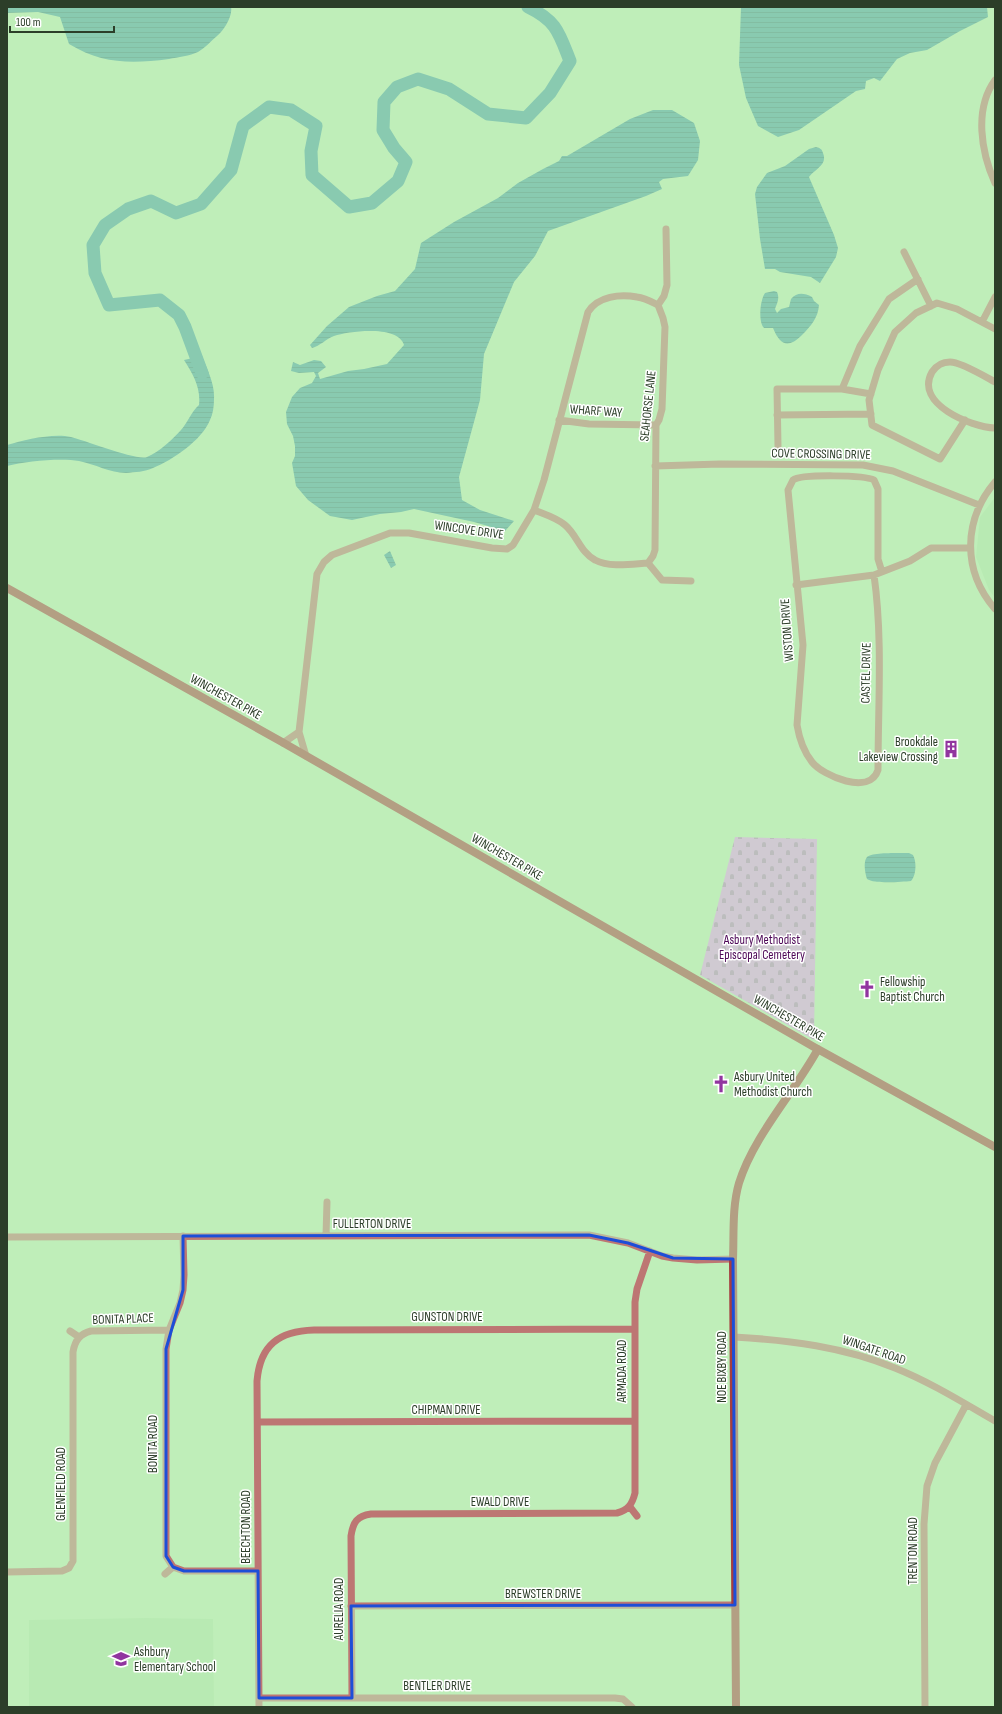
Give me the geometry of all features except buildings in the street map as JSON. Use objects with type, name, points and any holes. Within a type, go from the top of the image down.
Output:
[{"type":"main road","name":"WINCHESTER PIKE","points":[[7,588],[306,756],[818,1049],[995,1147]]},
{"type":"main road","name":"NOE BIXBY ROAD","points":[[736,1707],[733,1259],[736,1198],[743,1172],[757,1144],[808,1067],[818,1049]]},
{"type":"street","points":[[995,80],[988,90],[985,98],[982,124],[984,152],[995,182]]},
{"type":"street","points":[[658,305],[664,296],[667,285],[666,229]]},
{"type":"street","points":[[904,252],[931,306]]},
{"type":"street","points":[[842,388],[860,346],[889,299],[918,279]]},
{"type":"street","name":"WINCOVE DRIVE","points":[[306,756],[299,732],[317,574],[327,558],[384,535],[396,532],[492,548],[507,549],[513,545],[534,510],[544,480],[585,318],[590,308],[602,299],[618,296],[638,297],[658,305]]},
{"type":"street","points":[[982,322],[995,297]]},
{"type":"street","points":[[965,420],[940,459],[872,425],[869,400],[878,370],[895,332],[916,312],[937,303],[957,309],[995,329]]},
{"type":"street","name":"SEAHORSE LANE","points":[[648,563],[655,550],[656,425],[662,409],[665,337],[663,318],[658,305]]},
{"type":"street","points":[[995,382],[950,362],[939,364],[929,378],[929,394],[934,402],[943,409],[965,420],[987,428],[995,428]]},
{"type":"street","points":[[778,446],[777,390],[842,388],[871,394]]},
{"type":"street","points":[[777,415],[871,414]]},
{"type":"street","name":"WHARF WAY","points":[[559,420],[589,424],[656,425]]},
{"type":"street","name":"COVE CROSSING DRIVE","points":[[655,466],[720,464],[863,465],[893,471],[979,506]]},
{"type":"street","name":"WISTON DRIVE","points":[[878,770],[874,778],[865,783],[852,782],[833,776],[812,762],[801,740],[797,725],[803,645],[796,585],[789,487],[796,478],[830,476],[865,477],[870,478],[876,483],[878,489],[878,559],[882,572]]},
{"type":"street","points":[[995,482],[985,494],[972,524],[970,548],[979,584],[984,595],[995,609]]},
{"type":"street","points":[[534,510],[564,524],[571,530],[582,548],[594,560],[602,563],[619,564],[648,563],[662,580],[691,581]]},
{"type":"street","points":[[796,585],[874,575],[910,561],[931,548],[970,548]]},
{"type":"street","name":"CASTEL DRIVE","points":[[874,575],[878,600],[879,631],[878,770]]},
{"type":"street","points":[[283,743],[299,732]]},
{"type":"street","points":[[326,1236],[327,1202]]},
{"type":"street","name":"FULLERTON DRIVE","points":[[7,1237],[589,1235],[613,1239],[673,1258],[697,1260],[733,1259]]},
{"type":"street","name":"BONITA ROAD","points":[[173,1567],[166,1556],[165,1366],[169,1330],[180,1303],[184,1283],[183,1236]]},
{"type":"street","name":"ARMADA ROAD","points":[[630,1507],[635,1493],[634,1329],[637,1289],[650,1251]]},
{"type":"street","name":"GUNSTON DRIVE","points":[[267,1349],[282,1336],[301,1330],[634,1329]]},
{"type":"street","name":"BONITA PLACE","points":[[78,1337],[91,1331],[169,1330]]},
{"type":"street","points":[[70,1331],[78,1337]]},
{"type":"street","name":"GLENFIELD ROAD","points":[[7,1572],[71,1571],[74,1558],[73,1352],[74,1344],[78,1337]]},
{"type":"street","name":"WINGATE ROAD","points":[[734,1337],[793,1342],[820,1346],[856,1355],[896,1368],[930,1384],[995,1421]]},
{"type":"street","name":"BEECHTON ROAD","points":[[259,1707],[258,1373],[259,1364],[267,1349]]},
{"type":"street","name":"TRENTON ROAD","points":[[925,1707],[924,1524],[927,1486],[935,1463],[966,1405]]},
{"type":"street","name":"CHIPMAN DRIVE","points":[[258,1422],[634,1421]]},
{"type":"street","points":[[630,1507],[637,1516]]},
{"type":"street","name":"EWALD DRIVE","points":[[353,1518],[371,1514],[617,1514],[624,1512],[630,1507]]},
{"type":"street","name":"AURELIA ROAD","points":[[352,1698],[350,1536],[353,1518]]},
{"type":"street","points":[[166,1574],[173,1567],[192,1572],[258,1571]]},
{"type":"street","name":"BREWSTER DRIVE","points":[[350,1606],[736,1605]]},
{"type":"street","name":"BENTLER DRIVE","points":[[259,1698],[615,1698],[633,1703]]},
{"type":"highlighted area","points":[[589,1235],[628,1243],[673,1258],[733,1259],[735,1605],[351,1606],[352,1698],[259,1698],[258,1571],[184,1571],[173,1567],[166,1556],[166,1349],[183,1290],[183,1236]]},
{"type":"shaded area","points":[[995,497],[995,598],[989,590],[976,557],[980,517]]},
{"type":"shaded area","name":"Ashbury Elementary School","points":[[146,1618],[213,1619],[214,1707],[29,1707],[29,1620]]},
{"type":"green space","name":"Asbury Methodist Episcopal Cemetery","points":[[735,837],[817,839],[814,1040],[700,975]]},
{"type":"water","points":[[7,7],[231,7],[231,14],[227,23],[217,36],[198,52],[169,59],[129,62],[105,59],[81,51],[69,44],[60,17],[38,12],[7,13]]},
{"type":"water","points":[[741,7],[987,7],[988,17],[927,50],[910,53],[897,59],[880,81],[874,78],[866,81],[865,89],[856,91],[799,130],[778,137],[758,126],[746,98],[739,65]]},
{"type":"water","points":[[653,110],[672,110],[694,123],[700,141],[698,160],[688,176],[663,179],[659,182],[662,189],[548,231],[535,256],[514,282],[484,354],[480,400],[459,477],[462,500],[480,510],[514,521],[505,531],[474,522],[414,509],[352,520],[330,516],[308,500],[296,486],[292,463],[295,456],[295,446],[293,436],[287,424],[286,412],[292,397],[300,388],[312,383],[316,376],[314,372],[299,373],[291,371],[293,362],[300,365],[314,360],[321,361],[326,367],[318,373],[320,379],[348,371],[387,364],[404,345],[400,339],[393,334],[373,331],[351,332],[331,337],[312,348],[310,345],[327,326],[349,307],[395,291],[415,269],[421,243],[454,222],[498,198],[518,183],[559,161],[562,156],[567,156],[630,119]]},
{"type":"water","points":[[816,147],[820,148],[822,151],[824,161],[809,177],[834,235],[838,248],[836,257],[820,283],[811,277],[780,272],[775,269],[765,269],[755,194],[757,187],[767,173],[785,166],[809,149]]},
{"type":"water","points":[[774,291],[777,292],[778,297],[775,309],[777,313],[781,309],[789,307],[791,299],[798,294],[812,297],[819,305],[816,318],[802,335],[793,342],[785,343],[779,338],[773,328],[764,328],[762,325],[760,311],[763,296],[765,293]]},
{"type":"water","points":[[202,356],[214,393],[212,415],[201,435],[178,455],[150,469],[140,472],[126,473],[114,472],[85,462],[72,460],[43,460],[7,466],[7,445],[47,436],[71,437],[133,456],[147,457],[152,455],[178,434],[199,405],[198,387],[184,360]]},
{"type":"water","points":[[390,551],[396,565],[391,568],[384,555]]},
{"type":"water","points":[[909,853],[913,855],[915,865],[914,876],[911,881],[875,882],[867,879],[865,865],[867,857],[870,855]]},
{"type":"waterway","points":[[202,373],[179,315],[160,300],[109,305],[95,273],[93,245],[105,225],[128,209],[151,201],[176,213],[201,204],[231,170],[243,126],[269,107],[291,110],[316,126],[311,151],[312,175],[349,207],[372,203],[398,181],[406,162],[394,148],[383,130],[384,102],[397,87],[418,79],[449,89],[488,114],[526,118],[550,93],[570,61],[560,35],[556,29],[545,17],[528,7]]},
{"type":"place","name":"Brookdale Lakeview Crossing","points":[[951,749]]},
{"type":"place","name":"Fellowship Baptist Church","points":[[867,989]]},
{"type":"place","name":"Asbury United Methodist Church","points":[[721,1084]]},
{"type":"place","name":"Ashbury Elementary School","points":[[121,1659]]}]
